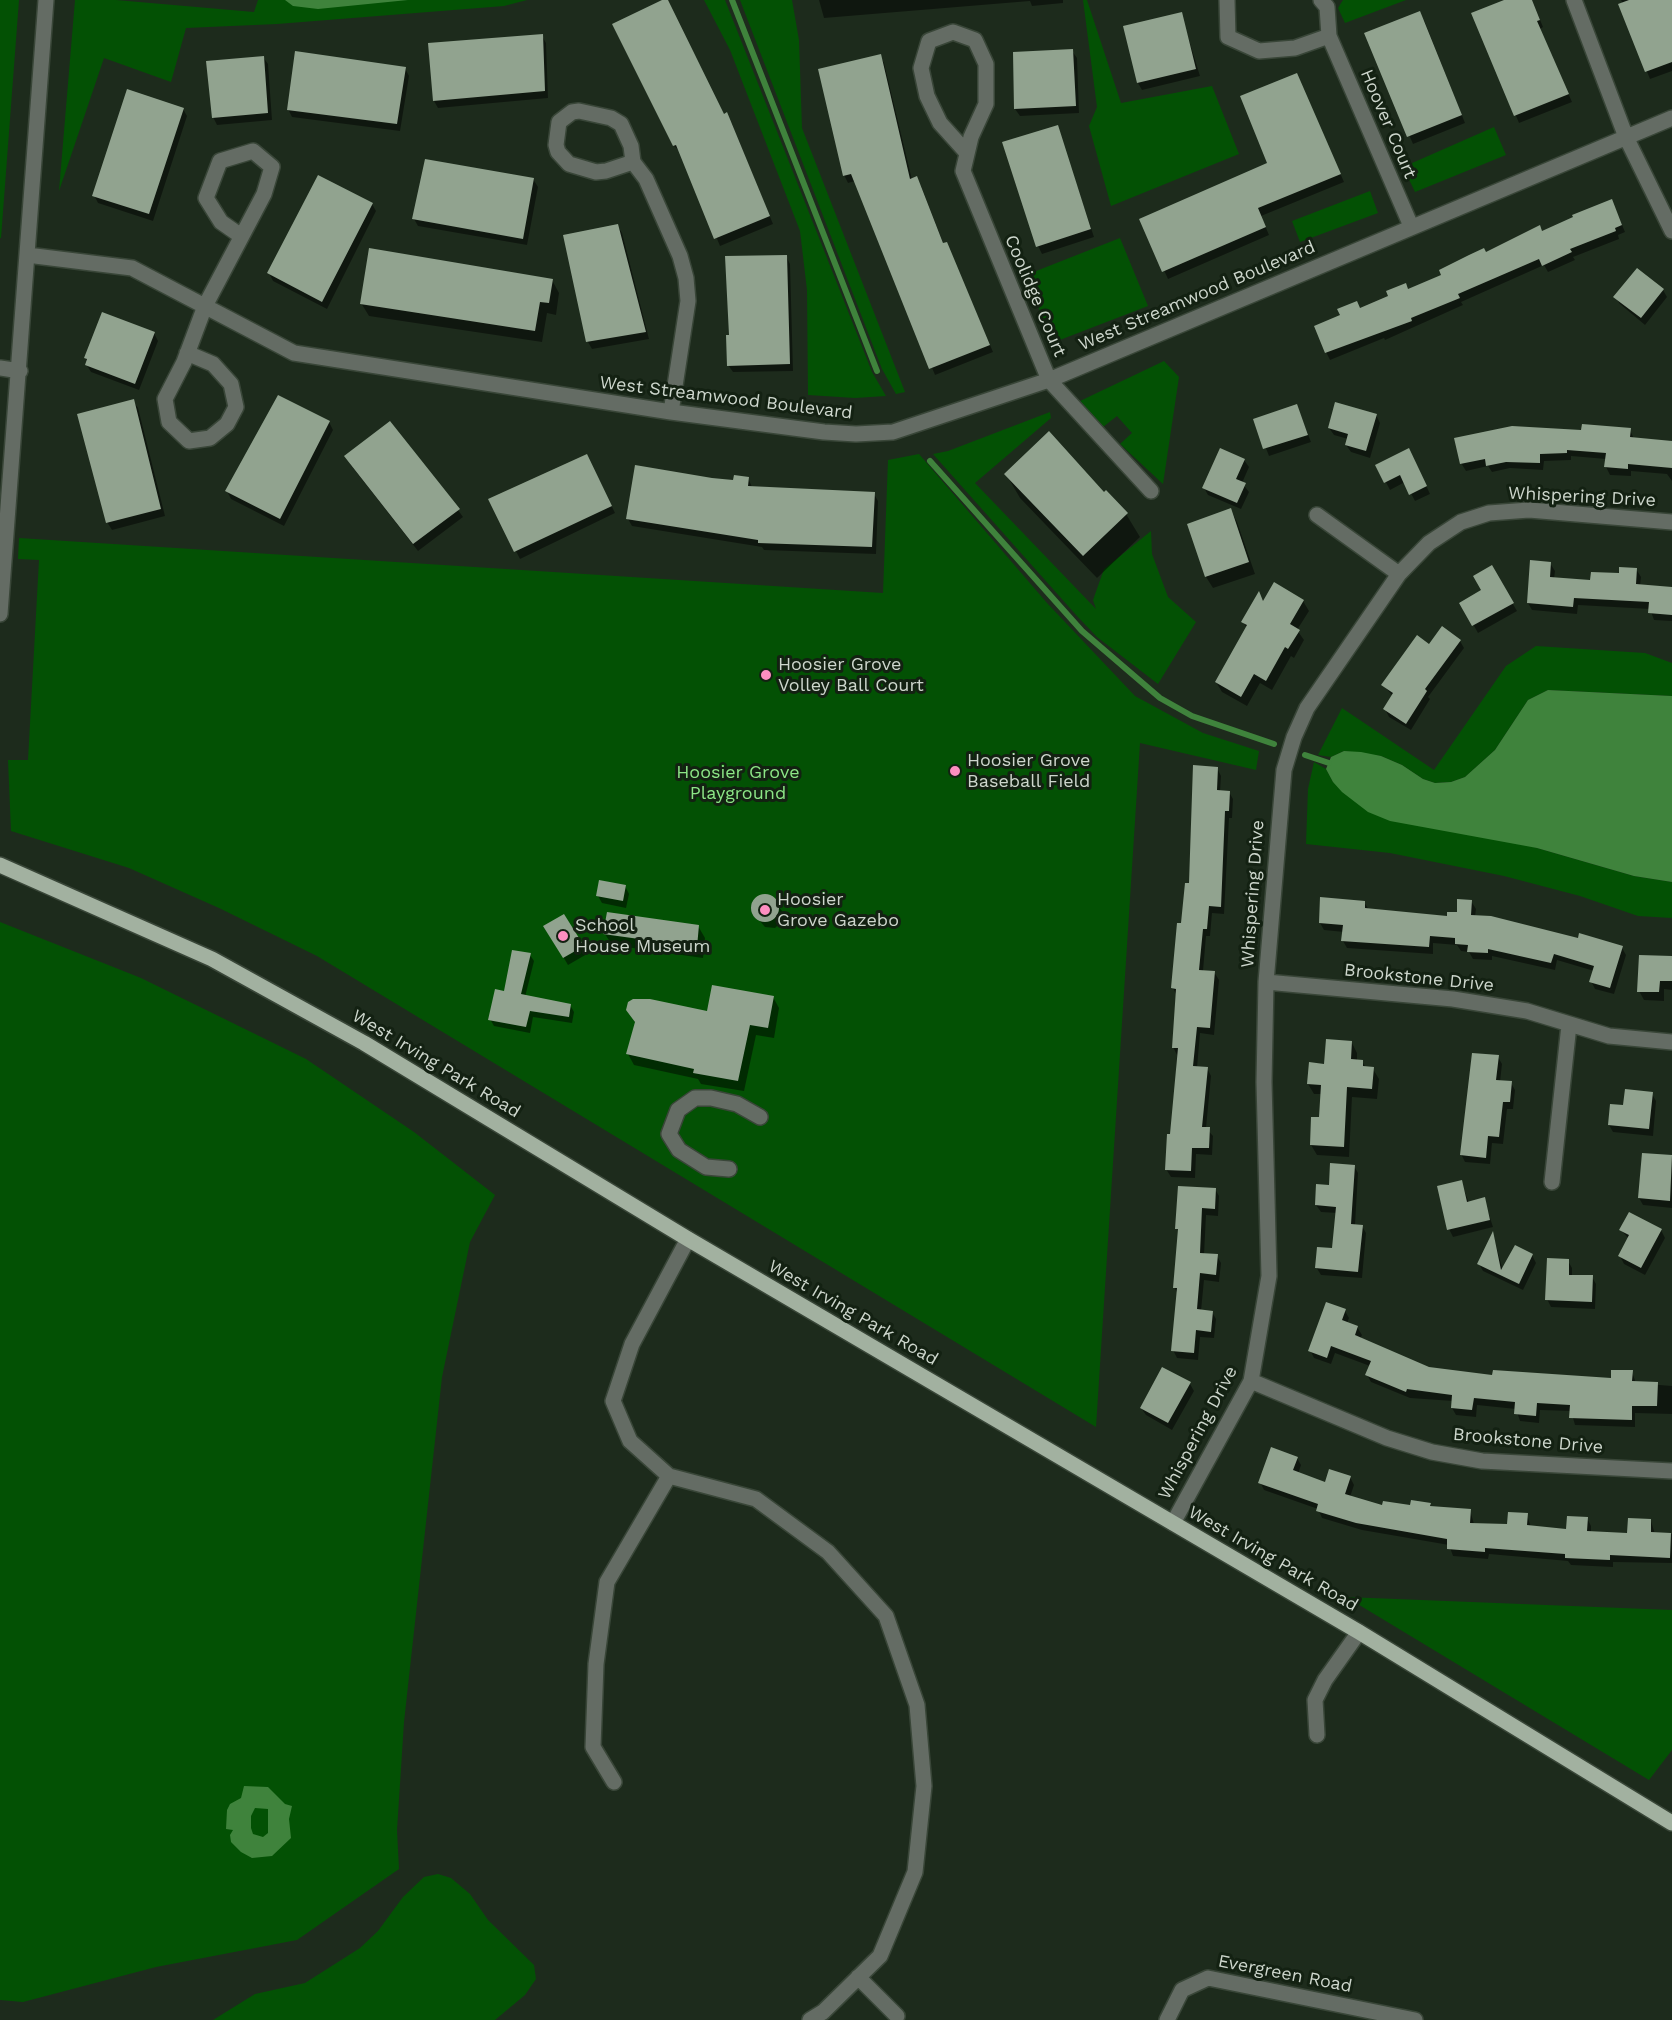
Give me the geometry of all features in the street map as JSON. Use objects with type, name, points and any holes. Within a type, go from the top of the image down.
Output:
[{"type":"main road","name":"West Irving Park Road","points":[[0,865],[212,959],[364,1043],[688,1239],[1359,1632],[1672,1823]]},
{"type":"street","points":[[0,614],[46,0]]},
{"type":"street","points":[[1227,0],[1228,37],[1259,51],[1295,48],[1329,36]]},
{"type":"street","name":"Hoover Court","points":[[1321,0],[1327,7],[1329,36],[1411,226]]},
{"type":"street","points":[[1574,0],[1626,137],[1672,231]]},
{"type":"street","name":"Coolidge Court","points":[[967,153],[940,123],[927,96],[921,68],[929,41],[953,32],[975,40],[986,64],[986,104],[971,137],[963,171],[1049,380],[1151,491]]},
{"type":"street","points":[[633,162],[596,172],[569,164],[562,158],[556,145],[559,122],[572,112],[579,111],[617,121],[628,136],[633,162],[646,179],[680,256],[686,278],[688,301],[671,412]]},
{"type":"street","name":"West Streamwood Boulevard","points":[[27,255],[132,268],[294,353],[671,412],[824,432],[856,434],[893,432],[1049,380],[1672,118]]},
{"type":"street","points":[[187,353],[213,364],[231,384],[236,406],[227,424],[210,438],[189,441],[170,422],[165,399],[187,353],[205,306],[264,194],[272,167],[253,151],[220,161],[206,198],[221,222],[241,236]]},
{"type":"street","points":[[0,368],[20,371]]},
{"type":"street","name":"Whispering Drive","points":[[1173,1523],[1251,1381],[1269,1275],[1264,1082],[1266,982],[1284,770],[1294,737],[1321,685],[1399,574],[1429,543],[1444,532],[1489,513],[1529,510],[1672,522]]},
{"type":"street","points":[[1317,515],[1399,574]]},
{"type":"street","name":"Brookstone Drive","points":[[1266,982],[1453,999],[1527,1011],[1609,1036],[1672,1042]]},
{"type":"street","points":[[1552,1182],[1569,1025]]},
{"type":"street","points":[[729,1169],[706,1167],[679,1150],[669,1134],[678,1110],[696,1098],[711,1098],[737,1104],[760,1117]]},
{"type":"street","points":[[688,1239],[632,1344],[613,1401],[630,1441],[669,1476],[756,1499],[828,1552],[886,1616],[917,1705],[924,1786],[915,1872],[880,1956],[822,2012],[810,2020]]},
{"type":"street","name":"Brookstone Drive","points":[[1251,1381],[1387,1438],[1432,1452],[1482,1461],[1672,1471]]},
{"type":"street","points":[[614,1782],[593,1748],[596,1664],[607,1582],[669,1476]]},
{"type":"street","points":[[1317,1735],[1315,1700],[1325,1680],[1359,1632]]},
{"type":"street","points":[[858,1977],[897,2016]]},
{"type":"street","name":"Evergreen Road","points":[[1167,2020],[1182,1990],[1208,1978],[1415,2020]]},
{"type":"green space","points":[[0,0],[19,0],[1,238],[0,238]]},
{"type":"green space","points":[[75,0],[116,0],[254,12],[258,0],[527,0],[504,6],[277,24],[186,28],[171,82],[104,58],[59,191]]},
{"type":"green space","points":[[704,0],[725,0],[872,372],[886,396],[855,398],[808,395],[807,290],[800,231],[730,50]]},
{"type":"green space","points":[[740,0],[792,0],[799,40],[802,128],[905,392],[896,394],[882,369]]},
{"type":"green space","points":[[1083,0],[1087,0],[1121,103],[1212,86],[1239,154],[1111,206],[1089,126],[1097,107]]},
{"type":"green space","points":[[1343,0],[1406,0],[1345,23],[1338,8]]},
{"type":"green space","points":[[1494,127],[1506,155],[1415,192],[1403,167]]},
{"type":"green space","points":[[1370,191],[1378,213],[1300,242],[1292,221]]},
{"type":"green space","points":[[1120,238],[1148,306],[1052,343],[1026,275]]},
{"type":"green space","points":[[1164,361],[1179,377],[1163,484],[1120,444],[1132,433],[1117,416],[1103,427],[1080,401]]},
{"type":"green space","points":[[1050,412],[1051,418],[975,483],[1096,609],[1093,600],[1104,569],[1151,531],[1152,554],[1168,597],[1196,622],[1158,684],[1097,637],[933,454],[948,451]]},
{"type":"green space","name":"Hoosier Grove Playground","points":[[919,454],[1047,603],[1135,696],[1203,733],[1259,751],[1256,770],[1140,743],[1096,1427],[317,956],[219,908],[129,868],[11,831],[8,760],[28,760],[39,560],[18,559],[19,538],[883,593],[888,460]]},
{"type":"green space","points":[[1536,646],[1645,653],[1672,663],[1672,696],[1548,690],[1528,700],[1495,750],[1465,777],[1451,782],[1435,783],[1423,779],[1402,765],[1381,756],[1344,751],[1331,757],[1318,755],[1342,708],[1434,770],[1506,666]]},
{"type":"green space","points":[[1314,762],[1326,769],[1333,782],[1537,848],[1634,876],[1672,882],[1672,918],[1638,916],[1580,896],[1504,876],[1390,853],[1306,844],[1308,789]]},
{"type":"green space","points":[[0,922],[141,978],[306,1059],[414,1132],[495,1195],[470,1242],[442,1377],[404,1722],[397,1830],[399,1869],[297,1940],[156,1967],[23,2002],[0,2000]]},
{"type":"green space","points":[[1346,1597],[1672,1610],[1672,1750],[1649,1780]]},
{"type":"green space","points":[[438,1874],[451,1878],[470,1894],[488,1920],[534,1965],[536,1979],[525,1995],[495,2020],[213,2020],[255,1994],[305,1983],[360,1948],[378,1931],[403,1897],[424,1877]]},
{"type":"shaded area","points":[[285,0],[408,0],[318,9],[293,6]]},
{"type":"shaded area","points":[[1548,690],[1672,696],[1672,882],[1634,876],[1537,848],[1390,821],[1368,812],[1342,792],[1326,769],[1331,757],[1344,751],[1361,752],[1381,756],[1435,783],[1451,782],[1465,777],[1495,750],[1528,700]]},
{"type":"shaded area","points":[[244,1786],[268,1787],[285,1804],[292,1806],[289,1819],[291,1838],[272,1856],[252,1858],[241,1852],[231,1842],[230,1835],[233,1830],[226,1829],[227,1810],[230,1804],[241,1798]],"holes":[[[255,1808],[268,1809],[268,1833],[263,1837],[253,1834],[251,1816]]]},
{"type":"building","points":[[662,0],[668,0],[724,114],[727,112],[770,216],[714,239],[676,145],[673,146],[612,24]]},
{"type":"building","points":[[1504,0],[1532,0],[1540,20],[1537,21],[1569,94],[1514,116],[1471,13]]},
{"type":"building","points":[[1629,0],[1672,0],[1672,62],[1645,72],[1618,4]]},
{"type":"building","points":[[1420,11],[1462,115],[1407,137],[1364,33]]},
{"type":"building","points":[[1182,12],[1196,69],[1137,83],[1123,26]]},
{"type":"building","points":[[543,34],[545,91],[433,101],[428,43]]},
{"type":"building","points":[[1073,49],[1076,106],[1014,109],[1013,52]]},
{"type":"building","points":[[295,51],[406,67],[397,124],[287,110]]},
{"type":"building","points":[[881,54],[910,179],[917,176],[943,243],[947,242],[990,345],[929,369],[851,174],[843,176],[818,69]]},
{"type":"building","points":[[264,56],[268,113],[212,118],[206,61]]},
{"type":"building","points":[[1297,73],[1341,174],[1258,208],[1266,227],[1162,272],[1139,219],[1267,163],[1240,96]]},
{"type":"building","points":[[127,89],[184,108],[149,214],[92,196]]},
{"type":"building","points":[[1058,125],[1091,229],[1036,247],[1002,142]]},
{"type":"building","points":[[425,159],[534,178],[523,239],[412,219]]},
{"type":"building","points":[[318,175],[373,203],[322,302],[267,273]]},
{"type":"building","points":[[1612,199],[1622,225],[1615,228],[1616,231],[1570,249],[1572,252],[1542,266],[1539,259],[1458,294],[1460,298],[1411,318],[1412,321],[1325,353],[1314,326],[1340,315],[1337,309],[1357,301],[1360,308],[1388,296],[1386,291],[1406,283],[1408,289],[1441,275],[1439,270],[1484,248],[1486,252],[1540,225],[1542,231],[1573,217],[1572,215]]},
{"type":"building","points":[[618,224],[646,332],[586,342],[563,235]]},
{"type":"building","points":[[369,248],[553,279],[549,303],[540,302],[535,331],[360,304]]},
{"type":"building","points":[[787,255],[790,364],[727,366],[726,335],[729,335],[725,256]]},
{"type":"building","points":[[1637,268],[1664,289],[1641,318],[1613,297]]},
{"type":"building","points":[[102,312],[155,332],[135,384],[85,365],[87,359],[84,358]]},
{"type":"building","points":[[278,395],[330,421],[280,519],[225,491]]},
{"type":"building","points":[[134,399],[161,509],[106,523],[77,414]]},
{"type":"building","points":[[1335,402],[1377,414],[1366,451],[1345,445],[1348,434],[1328,428]]},
{"type":"building","points":[[1297,404],[1308,435],[1263,449],[1253,419]]},
{"type":"building","points":[[390,421],[460,509],[413,544],[344,456]]},
{"type":"building","points":[[1582,424],[1631,428],[1630,437],[1672,441],[1672,468],[1628,464],[1628,469],[1604,467],[1606,453],[1567,450],[1567,453],[1540,454],[1540,463],[1506,462],[1486,466],[1485,459],[1460,464],[1454,438],[1512,426],[1581,430]]},
{"type":"building","points":[[1049,431],[1104,492],[1106,490],[1128,513],[1083,556],[1004,474]]},
{"type":"building","points":[[1220,448],[1245,459],[1236,479],[1246,483],[1237,503],[1202,488]]},
{"type":"building","points":[[1409,448],[1427,486],[1409,495],[1400,475],[1384,483],[1375,465]]},
{"type":"building","points":[[587,454],[612,506],[514,552],[488,499]]},
{"type":"building","points":[[635,465],[712,478],[733,480],[734,475],[749,477],[748,486],[875,492],[872,547],[758,543],[758,540],[626,519]]},
{"type":"building","points":[[1231,508],[1249,562],[1205,577],[1187,524]]},
{"type":"building","points":[[1530,560],[1551,562],[1550,577],[1590,580],[1591,572],[1619,573],[1619,567],[1637,568],[1636,584],[1672,587],[1672,615],[1648,613],[1649,602],[1574,598],[1573,607],[1527,603]]},
{"type":"building","points":[[1492,565],[1514,603],[1472,626],[1459,603],[1481,590],[1473,576]]},
{"type":"building","points":[[1274,582],[1304,600],[1290,624],[1300,630],[1288,649],[1285,647],[1266,681],[1254,674],[1241,697],[1215,682],[1247,625],[1241,622],[1259,591],[1263,601]]},
{"type":"building","points":[[1442,626],[1461,640],[1425,689],[1427,691],[1406,724],[1383,709],[1393,693],[1381,685],[1417,635],[1429,644]]},
{"type":"building","points":[[1193,765],[1218,767],[1217,790],[1230,791],[1229,811],[1225,811],[1221,907],[1209,906],[1207,929],[1203,929],[1199,970],[1215,971],[1210,1028],[1197,1027],[1193,1066],[1208,1067],[1202,1127],[1210,1127],[1209,1148],[1192,1148],[1191,1171],[1165,1170],[1167,1134],[1170,1134],[1178,1048],[1172,1048],[1176,989],[1171,988],[1177,923],[1181,923],[1185,883],[1189,883]]},
{"type":"building","points":[[599,880],[626,885],[623,901],[596,896]]},
{"type":"building","name":"Hoosier Grove Gazebo","points":[[765,894],[775,898],[779,908],[775,918],[765,922],[755,918],[751,908],[755,898]]},
{"type":"building","points":[[1320,897],[1365,901],[1365,908],[1447,916],[1447,912],[1457,912],[1457,899],[1472,900],[1471,915],[1491,916],[1578,938],[1579,933],[1623,946],[1610,988],[1589,982],[1594,966],[1554,954],[1551,963],[1488,949],[1488,953],[1467,952],[1468,945],[1455,944],[1455,938],[1430,936],[1429,947],[1341,941],[1343,925],[1319,923]]},
{"type":"building","points":[[607,912],[699,925],[697,947],[603,934]]},
{"type":"building","name":"School House Museum","points":[[564,914],[584,946],[563,958],[543,926]]},
{"type":"building","points":[[512,950],[531,953],[521,994],[571,1004],[569,1017],[530,1011],[526,1027],[488,1020],[495,989],[504,991]]},
{"type":"building","points":[[1639,955],[1672,956],[1672,981],[1660,981],[1659,992],[1637,992]]},
{"type":"building","points":[[712,985],[774,996],[768,1028],[750,1025],[738,1081],[693,1073],[694,1069],[626,1054],[635,1022],[626,1010],[628,1002],[633,999],[650,999],[707,1011]]},
{"type":"building","points":[[1326,1039],[1352,1041],[1351,1059],[1363,1060],[1363,1066],[1374,1067],[1372,1089],[1347,1087],[1344,1147],[1310,1145],[1311,1117],[1319,1117],[1321,1085],[1307,1084],[1309,1062],[1324,1064]]},
{"type":"building","points":[[1472,1053],[1499,1055],[1496,1080],[1512,1081],[1510,1102],[1503,1102],[1499,1137],[1488,1136],[1486,1158],[1460,1155]]},
{"type":"building","points":[[1625,1089],[1653,1092],[1649,1129],[1608,1125],[1610,1104],[1623,1105]]},
{"type":"building","points":[[1642,1153],[1672,1155],[1670,1201],[1638,1198]]},
{"type":"building","points":[[1330,1163],[1355,1165],[1351,1224],[1363,1225],[1358,1272],[1315,1268],[1317,1247],[1332,1248],[1336,1207],[1315,1205],[1316,1184],[1329,1185]]},
{"type":"building","points":[[1462,1180],[1467,1202],[1485,1197],[1490,1220],[1447,1230],[1437,1186]]},
{"type":"building","points":[[1178,1186],[1216,1188],[1215,1209],[1202,1208],[1200,1253],[1218,1254],[1216,1275],[1200,1273],[1197,1309],[1213,1311],[1211,1332],[1196,1330],[1194,1353],[1171,1351],[1177,1288],[1173,1288],[1178,1229],[1175,1229]]},
{"type":"building","points":[[1629,1212],[1662,1229],[1641,1268],[1618,1256],[1629,1235],[1619,1230]]},
{"type":"building","points":[[1493,1231],[1501,1270],[1515,1245],[1533,1254],[1519,1284],[1477,1264]]},
{"type":"building","points":[[1547,1258],[1569,1259],[1569,1275],[1593,1275],[1592,1302],[1545,1300]]},
{"type":"building","points":[[1326,1302],[1346,1309],[1342,1320],[1358,1326],[1355,1335],[1429,1367],[1492,1375],[1493,1370],[1611,1378],[1611,1370],[1633,1370],[1632,1381],[1658,1382],[1657,1406],[1632,1406],[1632,1420],[1569,1418],[1570,1405],[1537,1403],[1536,1416],[1514,1414],[1515,1402],[1474,1398],[1472,1410],[1451,1408],[1452,1395],[1407,1389],[1406,1392],[1365,1375],[1371,1361],[1331,1346],[1327,1358],[1308,1351]]},
{"type":"building","points":[[1162,1367],[1191,1382],[1168,1423],[1140,1408]]},
{"type":"building","points":[[1271,1447],[1298,1457],[1293,1470],[1325,1482],[1329,1469],[1351,1476],[1345,1494],[1382,1505],[1383,1501],[1410,1505],[1411,1500],[1431,1503],[1430,1506],[1471,1509],[1470,1523],[1507,1524],[1508,1512],[1528,1513],[1527,1525],[1566,1529],[1567,1516],[1588,1517],[1587,1531],[1627,1533],[1628,1518],[1651,1519],[1651,1532],[1671,1533],[1670,1558],[1610,1555],[1610,1560],[1565,1558],[1565,1554],[1485,1548],[1485,1552],[1447,1549],[1447,1539],[1356,1523],[1316,1511],[1318,1504],[1258,1483]]},
{"type":"waterway","points":[[732,0],[877,371]]},
{"type":"waterway","points":[[930,461],[1082,631],[1160,698],[1192,716],[1274,744]]},
{"type":"waterway","points":[[1305,755],[1329,763]]},
{"type":"place","name":"Hoosier Grove Volley Ball Court","points":[[766,675]]},
{"type":"place","name":"Hoosier Grove Baseball Field","points":[[955,771]]},
{"type":"place","name":"Hoosier Grove Gazebo","points":[[765,910]]},
{"type":"place","name":"School House Museum","points":[[563,936]]}]
